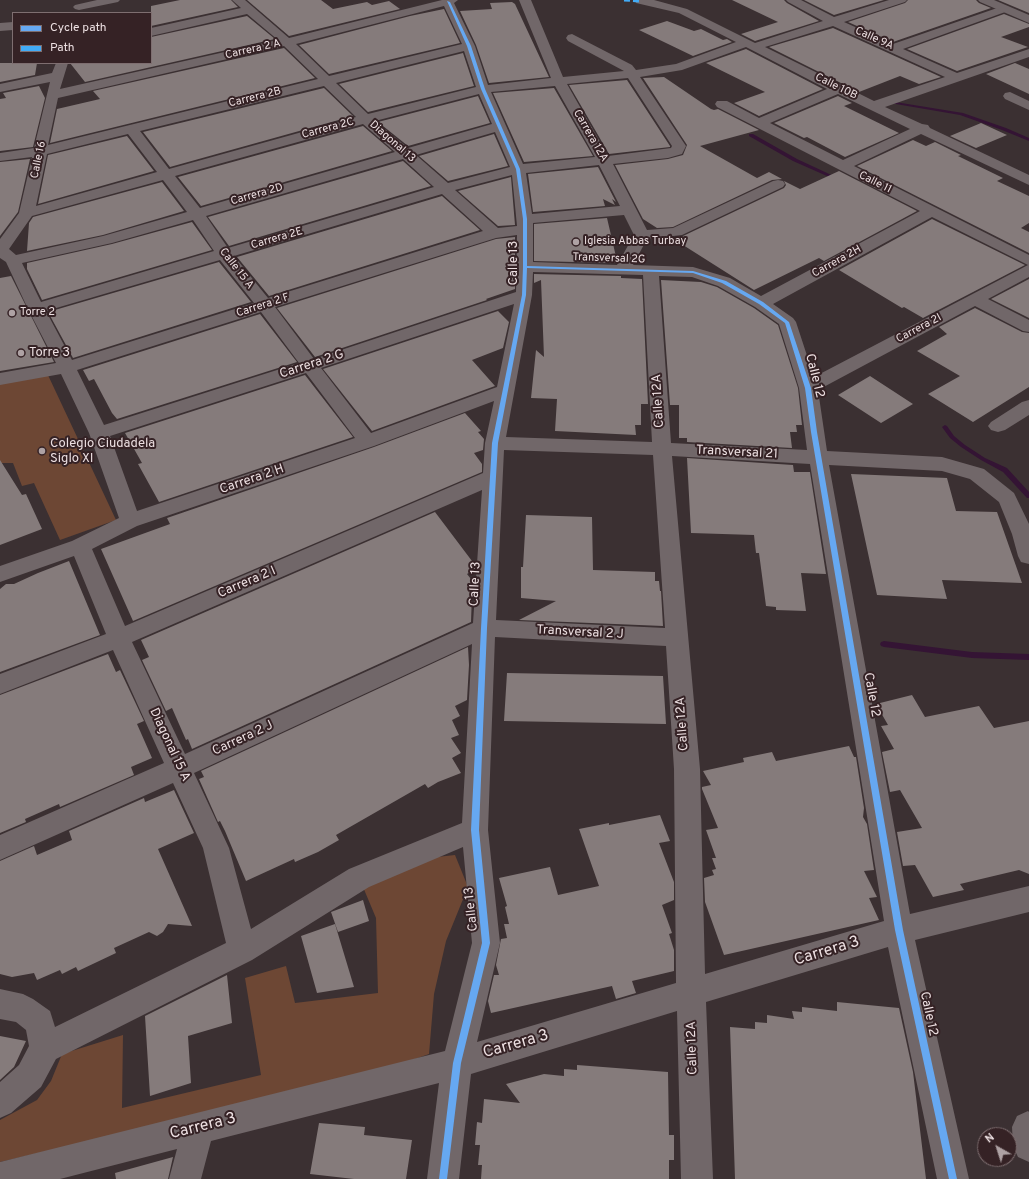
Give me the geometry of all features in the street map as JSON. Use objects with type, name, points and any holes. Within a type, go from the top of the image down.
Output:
[{"type":"street","points":[[78,7],[114,0]]},
{"type":"street","name":"Diagonal 13","points":[[238,0],[287,42],[365,119],[494,233]]},
{"type":"street","name":"Carrera 12A","points":[[525,0],[559,82],[604,161],[642,235]]},
{"type":"street","name":"Calle 10B","points":[[641,0],[683,11],[874,106],[923,128],[1029,180]]},
{"type":"street","name":"Calle 9A","points":[[792,0],[834,22],[957,78]]},
{"type":"street","points":[[633,74],[678,67],[834,22],[901,0]]},
{"type":"street","points":[[984,0],[1029,19]]},
{"type":"street","name":"Carrera 2 A","points":[[52,95],[287,42],[450,1]]},
{"type":"street","name":"Calle 13","points":[[443,1179],[458,1063],[486,943],[475,830],[484,628],[495,443],[524,295],[525,267],[525,224],[518,169],[483,89],[469,46],[450,1]]},
{"type":"street","points":[[894,48],[1004,9]]},
{"type":"street","points":[[152,32],[249,10]]},
{"type":"street","points":[[0,27],[12,26]]},
{"type":"street","points":[[572,38],[628,68],[679,146],[677,151],[668,154],[604,161]]},
{"type":"street","name":"Carrera 2B","points":[[0,157],[42,150],[131,129],[324,80],[469,46]]},
{"type":"street","points":[[874,106],[1029,53]]},
{"type":"street","name":"Calle 16","points":[[4,253],[27,212],[42,150],[52,95],[62,64]]},
{"type":"street","points":[[14,73],[58,76]]},
{"type":"street","name":"Carrera 2C","points":[[27,212],[365,119],[483,89],[633,74]]},
{"type":"street","points":[[0,88],[58,76]]},
{"type":"street","points":[[759,123],[838,88]]},
{"type":"street","points":[[1010,96],[1029,106]]},
{"type":"street","name":"Calle 11","points":[[722,104],[1029,262]]},
{"type":"street","name":"Carrera 2D","points":[[4,253],[106,240],[500,126]]},
{"type":"street","points":[[842,166],[923,128]]},
{"type":"street","name":"Calle 15 A","points":[[131,129],[196,213],[224,254],[367,441]]},
{"type":"street","name":"Carrera 2E","points":[[36,309],[444,189],[518,169],[604,161]]},
{"type":"street","points":[[622,270],[642,235],[676,232],[778,184]]},
{"type":"street","name":"Carrera 2 F","points":[[0,379],[67,367],[525,224],[629,210]]},
{"type":"street","name":"Carrera 2H","points":[[761,303],[907,217],[930,212]]},
{"type":"street","points":[[4,253],[67,367],[99,433],[130,521]]},
{"type":"street","name":"Transversal 2G","points":[[525,267],[693,272]]},
{"type":"street","name":"Carrera 2I","points":[[808,388],[1029,270]]},
{"type":"street","name":"Calle 12A","points":[[651,271],[662,449],[687,768],[691,994],[697,1179]]},
{"type":"street","name":"Calle 12","points":[[693,272],[724,282],[761,303],[787,322],[808,388],[814,432],[899,930],[953,1179]]},
{"type":"street","name":"Carrera 2 G","points":[[99,433],[310,366],[524,295]]},
{"type":"street","points":[[975,299],[1029,327]]},
{"type":"street","name":"Carrera 2 H","points":[[0,574],[80,546],[130,521],[367,441],[506,390]]},
{"type":"street","points":[[998,426],[1029,406]]},
{"type":"street","name":"Transversal 21","points":[[495,443],[662,449],[942,464],[977,474],[1007,498],[1023,534],[1029,556]]},
{"type":"street","name":"Carrera 2 I","points":[[0,684],[118,638],[493,476]]},
{"type":"street","name":"Diagonal 15 A","points":[[80,546],[118,638],[180,768],[216,848],[242,950]]},
{"type":"street","name":"Transversal 2 J","points":[[484,628],[676,638]]},
{"type":"street","name":"Carrera 2 J","points":[[0,848],[180,768],[484,628]]},
{"type":"street","points":[[0,1102],[30,1076],[45,1048],[242,950],[359,878],[475,830]]},
{"type":"street","name":"Carrera 3","points":[[0,1178],[458,1063],[691,994],[899,930],[1029,899]]},
{"type":"street","points":[[0,1004],[23,1009],[39,1022],[45,1048]]},
{"type":"street","points":[[185,1179],[198,1128]]},
{"type":"shaded area","name":"Colegio Ciudadela Siglo XI","points":[[47,373],[116,520],[60,540],[34,483],[22,486],[13,463],[0,463],[0,382]]},
{"type":"shaded area","points":[[455,855],[468,887],[446,941],[434,994],[429,1054],[320,1093],[177,1121],[0,1162],[0,1120],[37,1100],[51,1081],[62,1054],[123,1035],[122,1108],[261,1075],[245,978],[286,966],[295,1003],[378,993],[376,918],[363,887],[410,860]]},
{"type":"building","points":[[180,0],[231,0],[238,7],[152,26],[151,6]]},
{"type":"building","points":[[247,0],[321,0],[333,9],[367,2],[372,5],[389,1],[400,9],[289,36]]},
{"type":"building","points":[[732,0],[784,0],[819,21],[755,41],[741,34],[778,22]]},
{"type":"building","points":[[804,0],[884,0],[834,15]]},
{"type":"building","points":[[908,0],[976,0],[979,3],[991,8],[893,42],[848,22],[905,3]]},
{"type":"building","points":[[998,0],[1029,0],[1029,13]]},
{"type":"building","points":[[512,2],[515,4],[549,77],[489,83],[476,45],[460,11],[492,9],[490,3]]},
{"type":"building","points":[[444,9],[460,43],[329,74],[299,45],[410,16]]},
{"type":"building","points":[[1004,14],[1029,24],[1029,27],[1001,37],[1028,47],[957,71],[907,49]]},
{"type":"building","points":[[247,16],[275,39],[85,82],[71,64],[152,64],[152,37]]},
{"type":"building","points":[[667,21],[694,31],[701,29],[723,40],[727,39],[732,42],[693,56],[639,30]]},
{"type":"building","points":[[833,28],[941,77],[919,84],[900,76],[859,92],[769,47]]},
{"type":"building","points":[[284,48],[315,78],[50,143],[57,109],[100,99],[93,91]]},
{"type":"building","points":[[746,49],[823,89],[759,116],[734,103],[765,92],[706,63]]},
{"type":"building","points":[[463,53],[474,86],[368,112],[339,84]]},
{"type":"building","points":[[0,63],[37,64],[35,75],[0,82]]},
{"type":"building","points":[[1015,63],[1029,69],[1029,94],[986,74]]},
{"type":"building","points":[[664,77],[711,109],[718,109],[759,130],[700,146],[757,178],[769,172],[782,179],[772,180],[673,227],[657,228],[643,219],[615,165],[668,159],[683,155],[687,145],[643,78]]},
{"type":"building","points":[[627,80],[670,147],[609,154],[569,85]]},
{"type":"building","points":[[39,86],[45,98],[33,147],[0,151],[0,99],[6,98],[3,93]]},
{"type":"building","points":[[324,88],[353,116],[170,167],[143,132]]},
{"type":"building","points":[[554,88],[593,156],[524,162],[493,93]]},
{"type":"building","points":[[478,96],[490,123],[408,146],[378,122]]},
{"type":"building","points":[[838,96],[852,103],[844,106],[899,133],[845,157],[807,137],[804,138],[774,123]]},
{"type":"building","points":[[981,123],[1007,135],[976,148],[950,136]]},
{"type":"building","points":[[363,126],[392,151],[201,206],[178,177]]},
{"type":"building","points":[[494,134],[508,166],[448,181],[419,156]]},
{"type":"building","points":[[127,136],[154,171],[38,204],[48,155]]},
{"type":"building","points":[[913,140],[926,146],[935,142],[961,155],[958,156],[1003,178],[997,181],[1029,196],[1029,223],[1021,228],[1029,232],[1029,253],[857,166]]},
{"type":"building","points":[[30,159],[18,212],[0,236],[0,162]]},
{"type":"building","points":[[403,161],[431,186],[229,246],[208,217]]},
{"type":"building","points":[[598,167],[616,202],[612,199],[615,205],[603,199],[605,206],[533,212],[528,174]]},
{"type":"building","points":[[839,171],[917,211],[824,261],[819,258],[754,290],[672,238],[683,236],[784,188],[786,185],[784,181],[800,189]]},
{"type":"building","points":[[511,177],[515,225],[498,226],[458,191]]},
{"type":"building","points":[[162,182],[184,211],[103,235],[27,251],[29,223],[33,217]]},
{"type":"building","points":[[442,196],[480,230],[269,296],[237,257]]},
{"type":"building","name":"Iglesia Abbas Turbay","points":[[607,218],[617,261],[616,263],[534,261],[534,224]]},
{"type":"building","points":[[932,219],[1025,265],[923,318],[904,307],[902,308],[839,270]]},
{"type":"building","points":[[192,222],[212,250],[42,300],[27,269],[27,263],[112,244]]},
{"type":"building","points":[[515,237],[515,289],[486,299],[487,300],[315,357],[277,308],[496,239]]},
{"type":"building","points":[[219,262],[251,302],[73,358],[48,312]]},
{"type":"building","points":[[534,274],[621,276],[621,278],[642,279],[648,404],[641,404],[641,425],[635,425],[636,435],[555,431],[557,399],[531,398],[536,350],[544,357],[541,280],[534,283]]},
{"type":"building","points":[[11,276],[54,362],[0,371],[0,278]]},
{"type":"building","points":[[1029,279],[1029,318],[991,299]]},
{"type":"building","points":[[661,280],[701,282],[717,287],[754,308],[778,325],[798,388],[802,425],[796,425],[797,432],[790,432],[792,448],[687,442],[687,438],[679,438],[679,405],[670,405]]},
{"type":"building","points":[[975,308],[1022,332],[1029,333],[1029,387],[973,422],[928,394],[960,376],[917,351],[947,334],[939,327]]},
{"type":"building","points":[[498,311],[509,322],[503,348],[472,360],[495,386],[372,431],[323,369]]},
{"type":"building","points":[[260,314],[297,362],[117,419],[112,413],[94,379],[89,381],[83,370]]},
{"type":"building","points":[[305,375],[353,437],[159,502],[138,464],[142,463],[125,433]]},
{"type":"building","points":[[870,376],[913,404],[881,423],[838,395]]},
{"type":"building","points":[[465,413],[481,431],[478,432],[484,439],[483,450],[474,453],[482,464],[482,472],[133,621],[101,549],[170,524],[167,518],[374,447]]},
{"type":"building","points":[[687,458],[793,465],[794,472],[810,472],[826,574],[801,573],[806,611],[776,610],[776,607],[766,606],[759,553],[756,553],[754,535],[691,533]]},
{"type":"building","points":[[0,460],[22,495],[26,494],[42,529],[0,545]]},
{"type":"building","points":[[851,474],[947,478],[956,511],[997,512],[1022,583],[942,580],[947,599],[877,595]]},
{"type":"building","points":[[435,512],[475,565],[475,569],[467,574],[474,583],[471,622],[192,749],[188,739],[186,740],[172,708],[166,711],[142,660],[149,657],[141,640]]},
{"type":"building","points":[[526,515],[592,517],[593,570],[655,572],[655,581],[659,581],[661,591],[663,626],[519,620],[556,601],[521,598],[521,567],[523,567]]},
{"type":"building","points":[[69,561],[100,635],[0,672],[0,589],[6,584],[14,584]]},
{"type":"building","points":[[468,647],[469,665],[467,700],[455,706],[460,716],[452,720],[459,735],[451,738],[461,753],[452,758],[461,773],[438,782],[428,788],[425,784],[336,835],[339,840],[318,852],[295,862],[294,859],[246,881],[225,831],[220,821],[218,822],[199,779],[204,777],[201,771]]},
{"type":"building","points":[[108,654],[116,672],[120,670],[144,721],[137,724],[152,758],[131,767],[134,775],[60,807],[59,804],[25,819],[26,822],[0,833],[0,695]]},
{"type":"building","points":[[507,673],[663,676],[666,724],[504,721]]},
{"type":"building","points":[[912,695],[925,717],[979,706],[994,728],[1029,721],[1029,874],[1019,870],[960,884],[964,890],[933,897],[915,865],[903,866],[897,832],[922,828],[900,790],[890,792],[882,752],[894,749],[881,726],[888,725],[876,704]]},
{"type":"building","points":[[849,746],[854,757],[856,757],[864,808],[863,817],[867,824],[874,870],[864,871],[877,897],[869,898],[879,920],[724,955],[705,902],[704,878],[714,875],[712,870],[716,869],[712,858],[716,858],[706,830],[718,828],[702,789],[702,787],[711,785],[703,771],[744,762],[743,758],[772,752],[776,761]]},
{"type":"building","points":[[174,790],[194,833],[158,849],[192,926],[168,924],[163,932],[157,936],[149,932],[114,948],[116,953],[78,971],[76,967],[62,974],[60,970],[37,980],[34,973],[12,977],[0,974],[0,861],[34,846],[37,855],[72,840],[69,831],[144,798],[145,802]]},
{"type":"building","points":[[660,815],[670,841],[659,843],[674,882],[674,900],[662,905],[672,933],[669,934],[674,950],[674,971],[632,981],[636,993],[616,999],[612,986],[491,1013],[488,1001],[494,975],[499,975],[496,965],[501,939],[507,938],[504,924],[509,924],[505,907],[507,906],[499,878],[550,867],[558,895],[599,886],[579,829]]},
{"type":"building","points":[[363,900],[369,921],[338,932],[331,912]]},
{"type":"building","points":[[335,924],[354,987],[317,993],[301,936]]},
{"type":"building","points":[[227,975],[232,1023],[188,1036],[191,1083],[150,1096],[145,1016]]},
{"type":"building","points":[[837,1002],[899,1008],[913,1072],[926,1179],[735,1179],[730,1027],[755,1029],[755,1022],[767,1023],[767,1015],[794,1019],[792,1011],[802,1012],[802,1007],[837,1011]]},
{"type":"building","points":[[0,1036],[26,1041],[14,1067],[0,1080]]},
{"type":"building","points":[[577,1065],[668,1072],[669,1135],[674,1135],[674,1160],[669,1160],[669,1179],[481,1179],[482,1165],[478,1165],[480,1145],[475,1145],[477,1122],[482,1123],[484,1099],[520,1103],[506,1084],[544,1074],[564,1076],[564,1069],[577,1070]]},
{"type":"building","points":[[319,1123],[365,1127],[364,1135],[412,1140],[406,1179],[354,1179],[310,1174]]},
{"type":"building","points":[[173,1157],[168,1179],[116,1179],[115,1173]]},
{"type":"waterway","points":[[890,102],[961,114],[1004,129],[1029,140]]},
{"type":"waterway","points":[[751,135],[795,160],[838,179]]},
{"type":"waterway","points":[[945,427],[952,437],[963,446],[983,459],[1005,470],[1029,496]]},
{"type":"waterway","points":[[884,644],[972,655],[1029,657]]},
{"type":"marked path","points":[[624,0],[640,1]]},
{"type":"cycle path","points":[[443,1179],[457,1063],[486,943],[475,830],[484,628],[495,443],[524,295],[525,267],[525,219],[518,169],[483,89],[469,46],[448,2]]},
{"type":"cycle path","points":[[525,267],[693,272],[724,282],[761,303],[787,322],[808,388],[814,432],[899,930],[953,1179]]},
{"type":"place","name":"Iglesia Abbas Turbay","points":[[576,242]]},
{"type":"place","name":"Torre 2","points":[[12,313]]},
{"type":"place","name":"Torre 3","points":[[21,353]]},
{"type":"place","name":"Colegio Ciudadela Siglo XI","points":[[42,451]]}]
